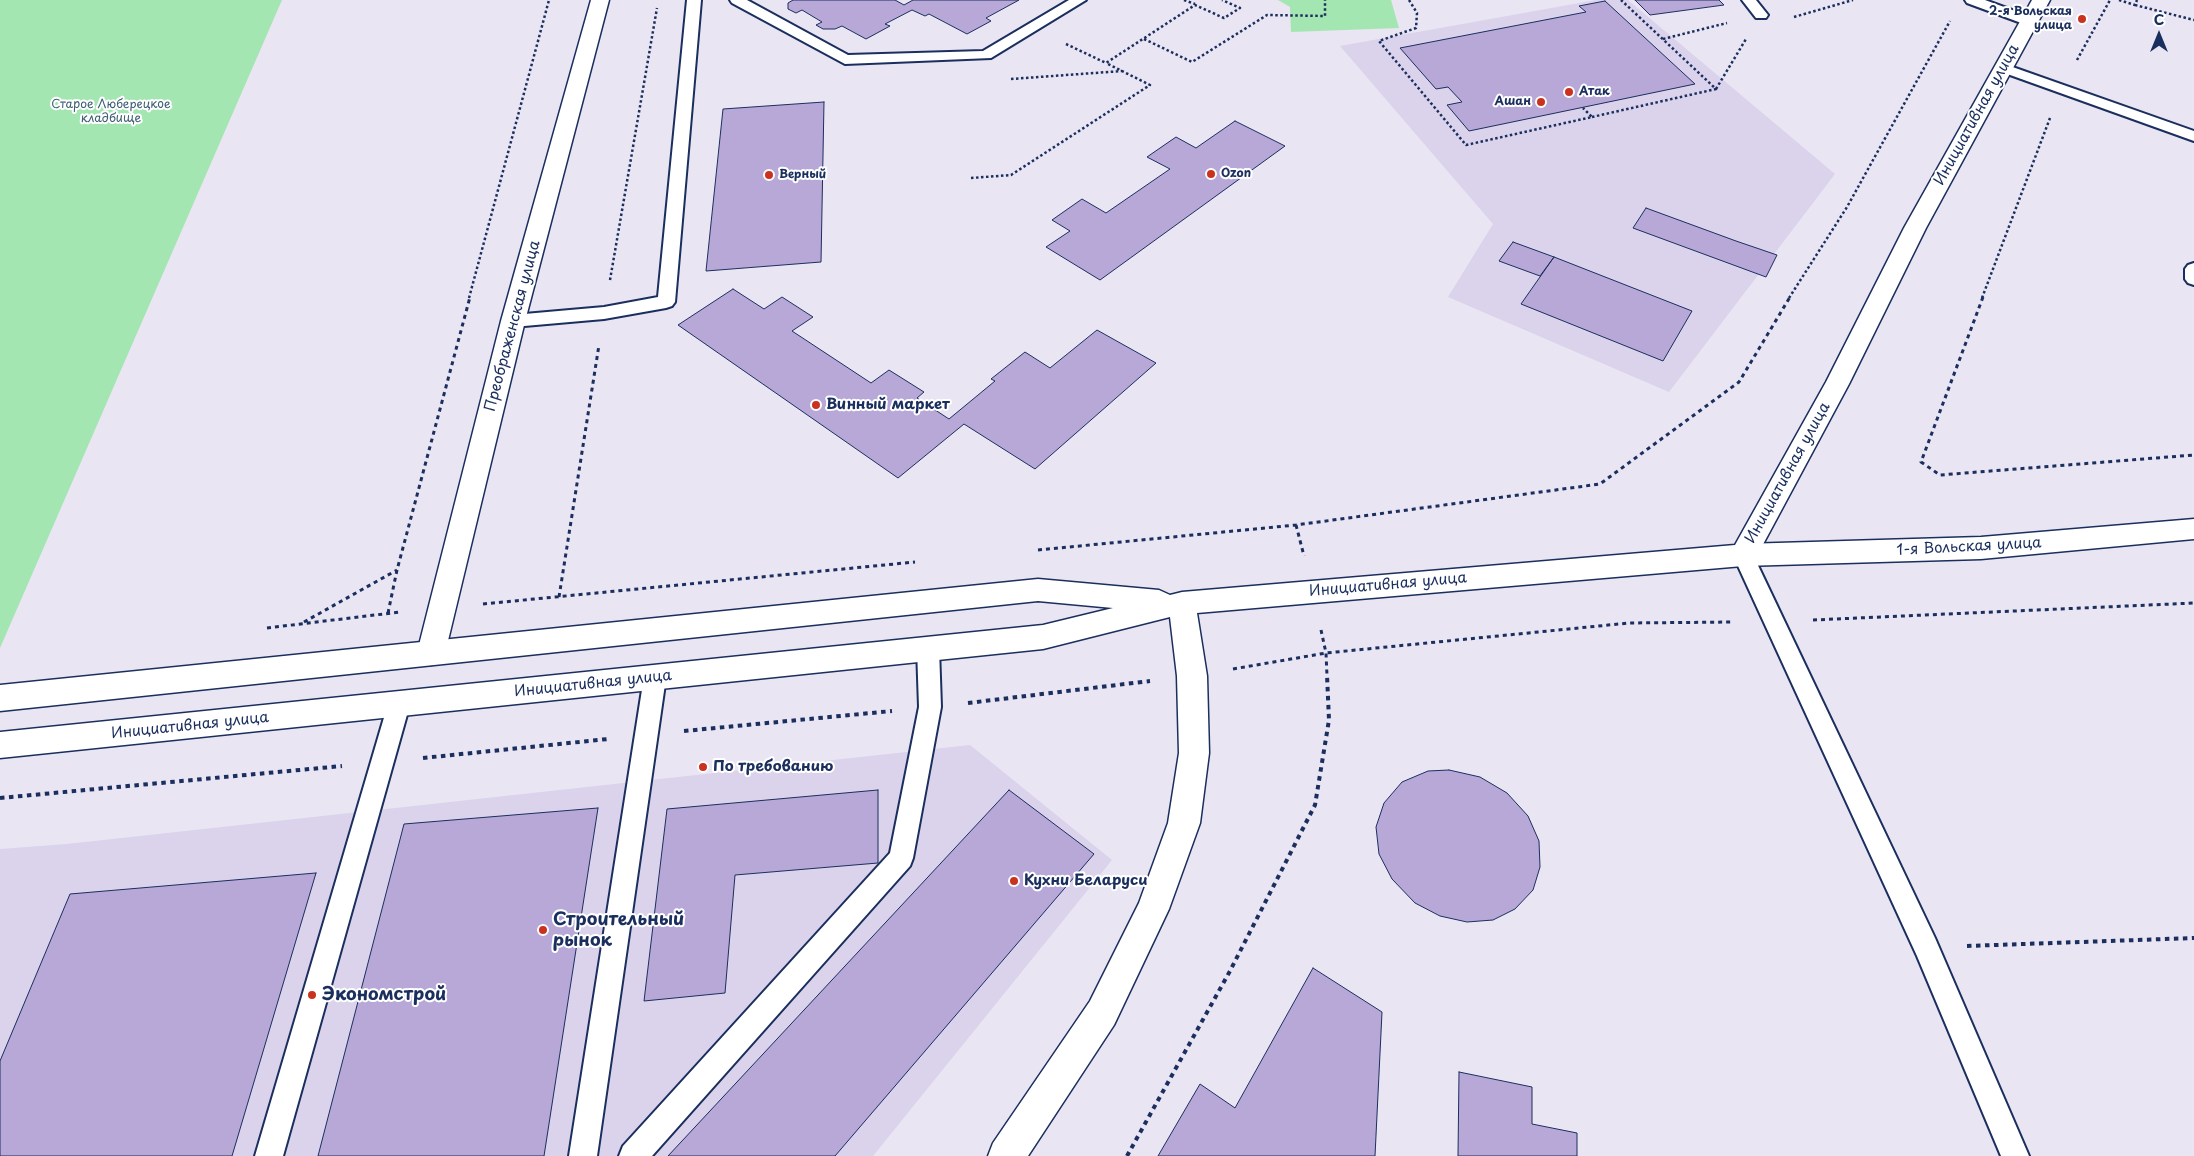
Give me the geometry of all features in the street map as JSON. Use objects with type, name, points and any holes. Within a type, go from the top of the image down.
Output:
[{"type":"main road","name":"Преображенская улица","points":[[431,654],[513,321],[600,0]]},
{"type":"main road","name":"Инициативная улица","points":[[0,745],[1043,637],[1182,603],[1743,555],[1837,384],[1915,228],[2041,0]]},
{"type":"main road","name":"1-я Вольская улица","points":[[1743,555],[1981,548],[2194,529]]},
{"type":"main road","name":"Инициативная улица","points":[[0,698],[1038,590],[1182,603]]},
{"type":"main road","points":[[1006,1156],[1102,1013],[1153,909],[1184,822],[1194,753],[1192,676],[1182,603]]},
{"type":"lane","points":[[513,321],[604,313],[666,302],[694,0]]},
{"type":"lane","points":[[737,0],[845,60],[986,55],[1079,0]]},
{"type":"lane","points":[[1749,0],[1761,15]]},
{"type":"lane","points":[[1972,0],[2029,21]]},
{"type":"lane","points":[[2004,68],[2194,136]]},
{"type":"lane","points":[[2194,269],[2194,280]]},
{"type":"lane","points":[[1743,555],[1926,947],[2015,1156]]},
{"type":"lane","points":[[633,1156],[901,858],[930,708],[928,648]]},
{"type":"lane","points":[[583,1156],[655,677]]},
{"type":"lane","points":[[269,1156],[399,704]]},
{"type":"path","points":[[388,613],[397,570],[549,0]]},
{"type":"path","points":[[1184,0],[1224,18],[1240,8],[1222,0]]},
{"type":"path","points":[[1144,38],[1192,62],[1267,15],[1325,16],[1325,0]]},
{"type":"path","points":[[1408,0],[1417,13],[1416,28],[1379,41],[1466,145],[1716,89],[1761,15]]},
{"type":"path","points":[[1621,0],[1716,89]]},
{"type":"path","points":[[1752,28],[1853,0]]},
{"type":"path","points":[[2110,0],[2061,88],[1922,462],[1940,475],[2194,456]]},
{"type":"path","points":[[2119,0],[2194,20]]},
{"type":"path","points":[[2135,5],[2137,0]]},
{"type":"path","points":[[1106,63],[1195,5]]},
{"type":"path","points":[[1662,39],[1761,15]]},
{"type":"path","points":[[1031,551],[1296,525],[1600,484],[1738,382],[1771,326],[1847,207],[1952,17]]},
{"type":"path","points":[[971,178],[1011,175],[1150,85],[1031,28]]},
{"type":"path","points":[[1007,79],[1123,71]]},
{"type":"path","points":[[1583,108],[1592,117]]},
{"type":"path","points":[[262,629],[388,613],[922,561]]},
{"type":"path","points":[[301,624],[397,570]]},
{"type":"path","points":[[0,798],[930,708],[1192,676],[1326,653],[1629,623],[1774,621],[2022,612],[2194,603]]},
{"type":"path","points":[[1127,1156],[1230,971],[1315,805],[1328,720],[1326,653]]},
{"type":"path","points":[[1926,947],[2194,938]]},
{"type":"shaded area","points":[[1596,0],[1628,0],[1835,174],[1669,392],[1448,297],[1493,224],[1340,46]]},
{"type":"shaded area","name":"Строительный рынок","points":[[970,745],[1112,860],[873,1156],[0,1156],[0,849],[67,844]]},
{"type":"green space","name":"Старое Люберецкое кладбище","points":[[0,0],[282,0],[0,648]]},
{"type":"green space","points":[[1278,0],[1391,0],[1399,28],[1291,32],[1290,7]]},
{"type":"building","points":[[793,0],[895,0],[904,5],[913,0],[1019,0],[986,18],[991,21],[967,34],[929,14],[925,16],[912,10],[885,24],[890,26],[866,39],[842,26],[835,29],[823,29],[816,25],[822,22],[802,10],[796,13],[788,9],[788,3]]},
{"type":"building","points":[[1635,0],[1719,0],[1724,5],[1650,15]]},
{"type":"building","points":[[1605,1],[1695,84],[1469,131],[1447,105],[1462,102],[1448,87],[1436,89],[1400,48],[1586,12],[1579,6]]},
{"type":"building","name":"Верный","points":[[824,102],[821,262],[706,271],[723,109]]},
{"type":"building","points":[[1235,121],[1285,146],[1100,280],[1046,247],[1070,231],[1052,220],[1082,199],[1106,213],[1170,169],[1147,157],[1176,137],[1196,148]]},
{"type":"building","points":[[1646,208],[1777,255],[1766,277],[1633,228]]},
{"type":"building","points":[[1513,242],[1554,257],[1540,276],[1499,261]]},
{"type":"building","points":[[1554,257],[1692,311],[1663,361],[1521,304]]},
{"type":"building","points":[[733,289],[764,309],[782,297],[813,317],[792,331],[871,383],[889,370],[924,392],[917,398],[949,419],[995,381],[991,379],[1025,352],[1050,368],[1097,330],[1156,363],[1035,469],[964,424],[898,478],[678,325]]},
{"type":"building","points":[[1449,770],[1480,777],[1507,793],[1528,816],[1539,841],[1540,867],[1533,890],[1515,909],[1493,920],[1467,922],[1440,916],[1415,903],[1392,879],[1379,854],[1376,827],[1384,803],[1402,782],[1428,771]]},
{"type":"building","points":[[878,790],[878,863],[735,875],[725,993],[644,1001],[667,809]]},
{"type":"building","points":[[1009,790],[1094,854],[835,1156],[668,1156]]},
{"type":"building","points":[[598,808],[544,1156],[318,1156],[404,824]]},
{"type":"building","points":[[316,873],[232,1156],[0,1156],[0,1061],[70,894]]},
{"type":"building","points":[[1313,968],[1382,1012],[1375,1156],[1158,1156],[1200,1084],[1235,1108]]},
{"type":"building","points":[[1459,1072],[1532,1087],[1532,1124],[1577,1133],[1577,1156],[1458,1156]]},
{"type":"place","name":"2-я Вольская улица","points":[[2082,19]]},
{"type":"place","name":"Атак","points":[[1569,92]]},
{"type":"place","name":"Ашан","points":[[1541,102]]},
{"type":"place","name":"Ozon","points":[[1211,174]]},
{"type":"place","name":"Верный","points":[[769,175]]},
{"type":"place","name":"Винный маркет","points":[[816,405]]},
{"type":"place","name":"По требованию","points":[[703,767]]},
{"type":"place","name":"Кухни Беларуси","points":[[1014,881]]},
{"type":"place","name":"Строительный рынок","points":[[543,930]]},
{"type":"place","name":"Экономстрой","points":[[312,995]]}]
